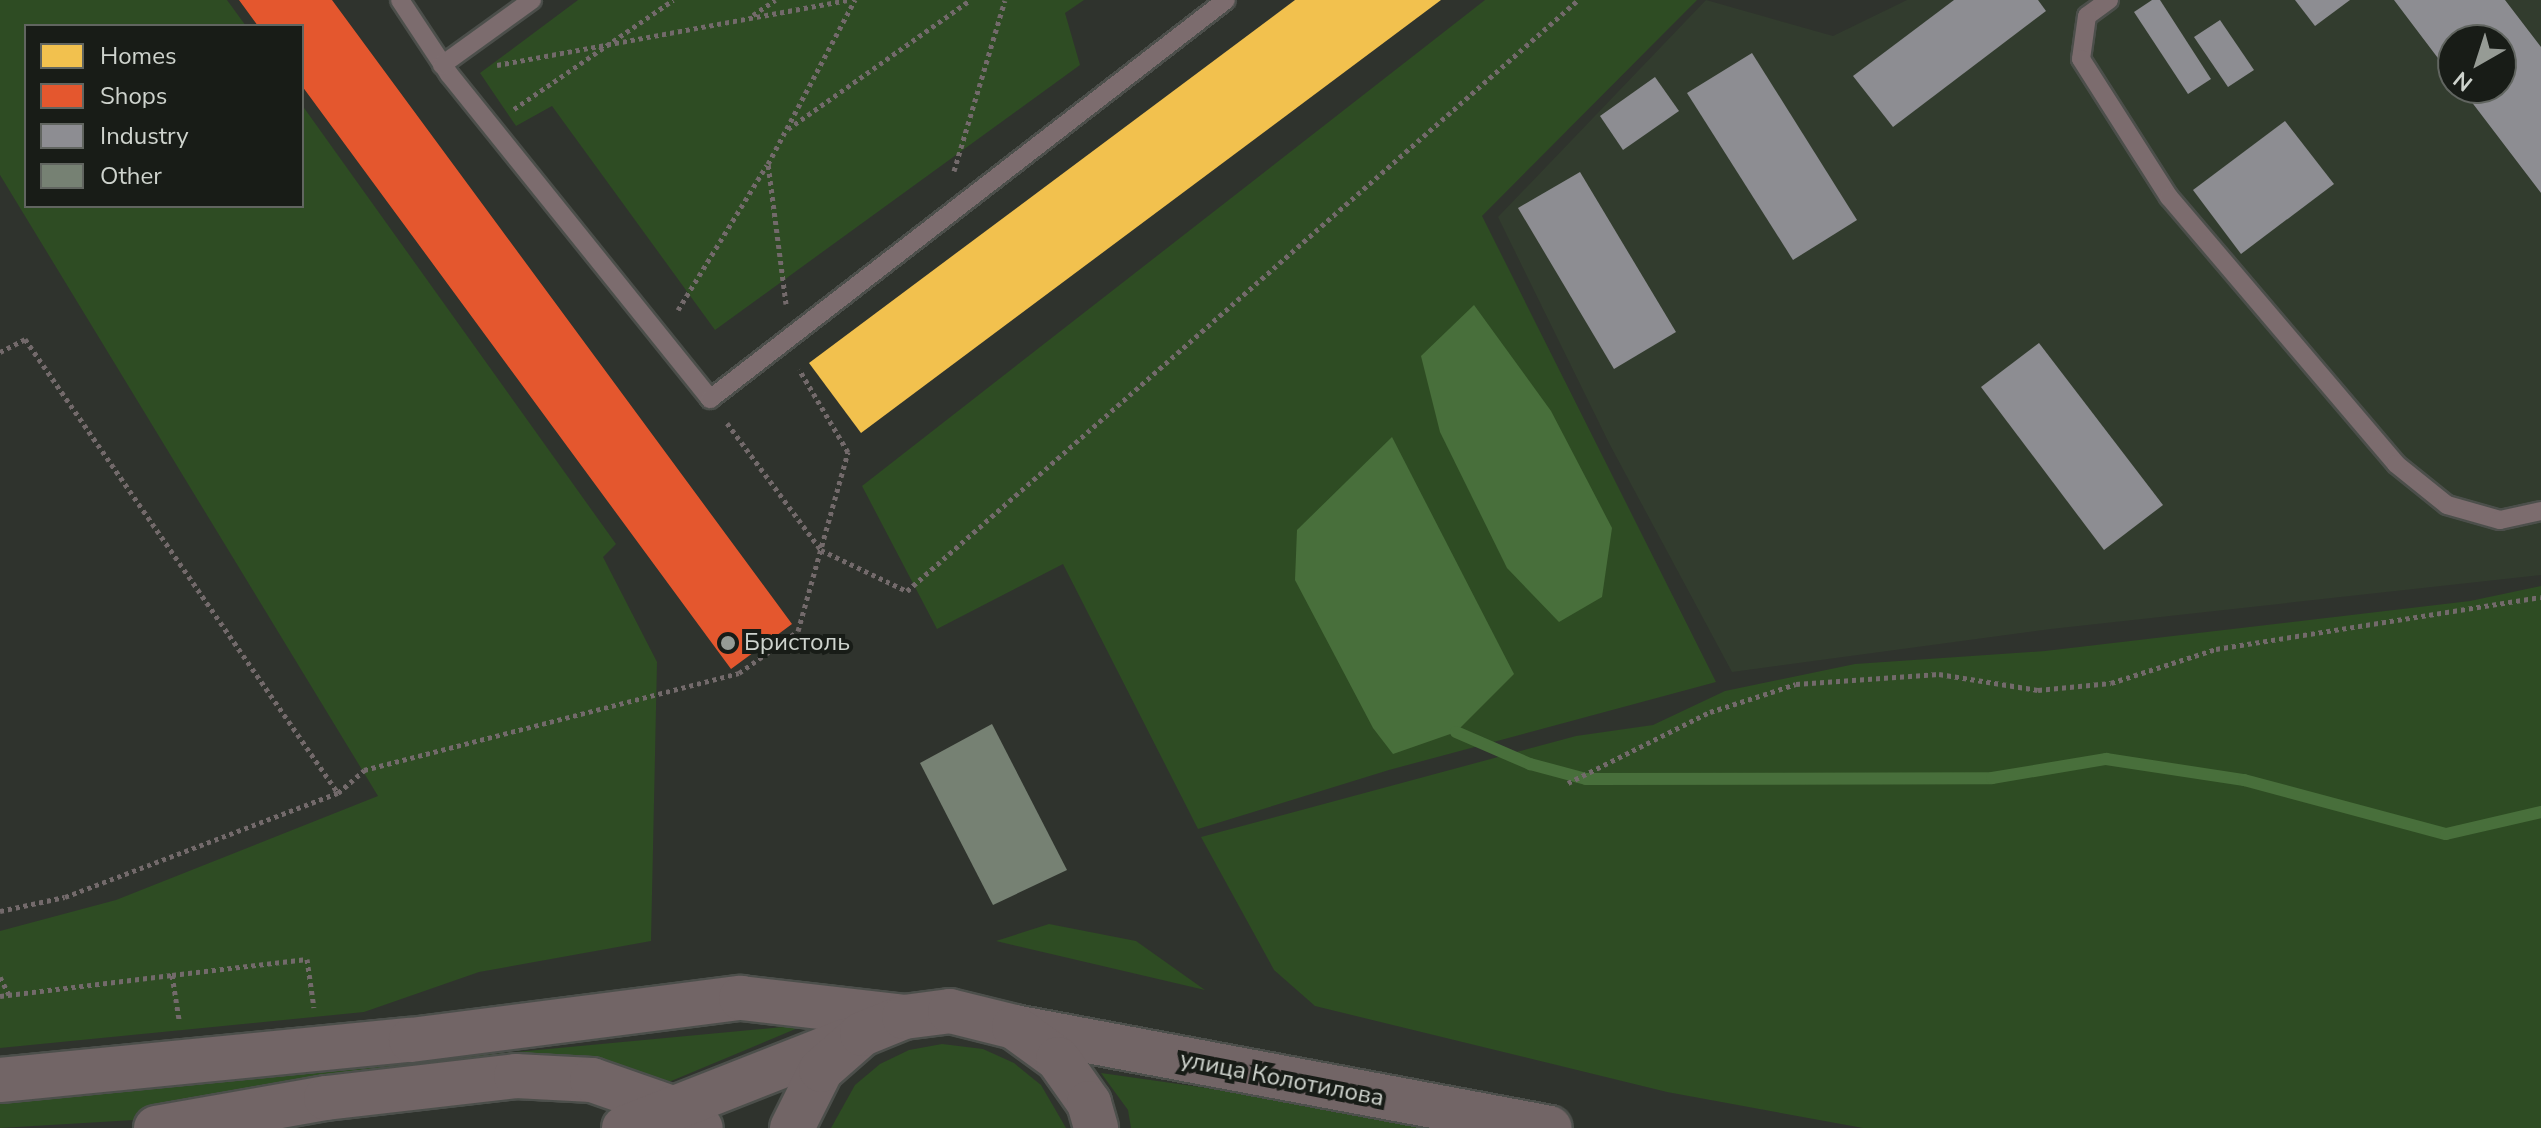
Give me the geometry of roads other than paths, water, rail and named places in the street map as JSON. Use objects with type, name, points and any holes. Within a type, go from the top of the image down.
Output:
[{"type":"main road","points":[[0,1080],[186,1063],[741,998],[904,1017]]},
{"type":"main road","name":"улица Колотилова","points":[[624,1128],[686,1118],[904,1017],[962,1012],[1014,1027],[1550,1128]]},
{"type":"main road","name":"улица Колотилова","points":[[1014,1027],[1058,1059],[1089,1103],[1096,1128]]},
{"type":"main road","name":"улица Колотилова","points":[[792,1128],[821,1070],[862,1034]]},
{"type":"main road","points":[[156,1128],[326,1098],[516,1076],[592,1080],[686,1118]]},
{"type":"lane","points":[[400,0],[445,70],[710,399],[1226,0]]},
{"type":"lane","points":[[445,70],[532,0]]},
{"type":"lane","points":[[2109,0],[2087,16],[2081,59],[2169,197],[2396,464],[2447,505],[2500,520],[2541,511]]},
{"type":"waterway","points":[[1456,732],[1530,764],[1586,779],[1992,778],[2106,759],[2244,780],[2446,834],[2541,812]]},
{"type":"place","name":"Бристоль","points":[[728,643]]}]
